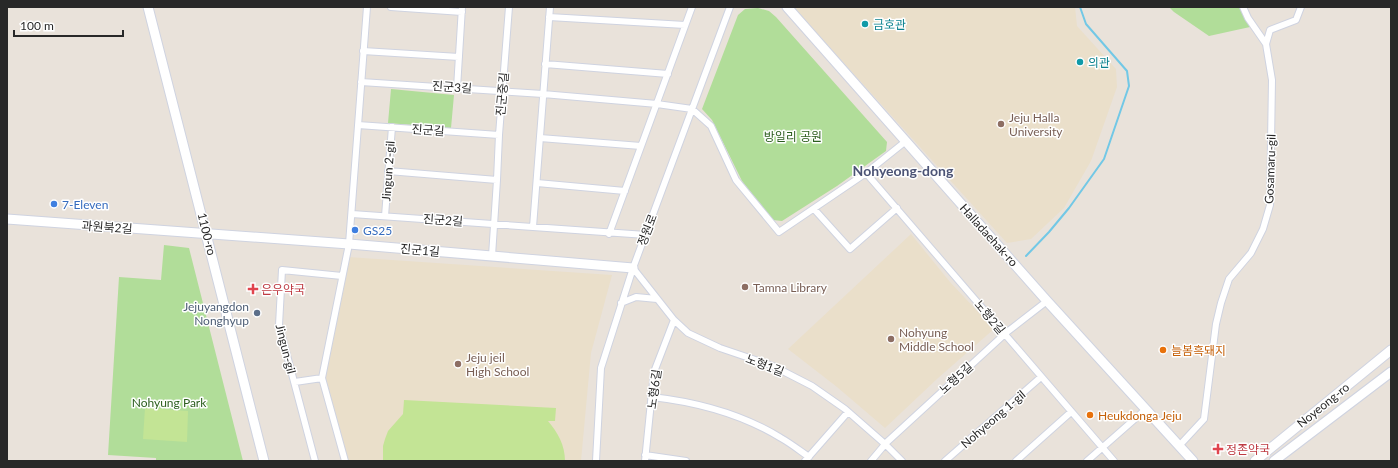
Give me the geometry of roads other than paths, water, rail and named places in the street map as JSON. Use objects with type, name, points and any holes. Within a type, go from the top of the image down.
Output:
[{"type":"main road","name":"1100-ro","points":[[148,7],[207,233],[264,461]]},
{"type":"main road","name":"Halladaehak-ro","points":[[787,7],[1047,301],[1193,461]]},
{"type":"main road","name":"과원북2길","points":[[7,219],[207,233]]},
{"type":"main road","name":"진군1길","points":[[207,233],[633,268]]},
{"type":"main road","name":"Noyeong-ro","points":[[1255,461],[1391,350]]},
{"type":"main road","name":"Noyeong-ro","points":[[1274,461],[1391,372]]},
{"type":"street","points":[[345,461],[322,378],[349,244],[366,7]]},
{"type":"street","points":[[391,7],[462,9],[456,88]]},
{"type":"street","name":"진군중길","points":[[492,256],[499,135],[509,7]]},
{"type":"street","points":[[534,227],[550,7]]},
{"type":"street","points":[[609,234],[692,7]]},
{"type":"street","name":"정원로","points":[[596,461],[600,368],[633,268],[729,7]]},
{"type":"street","points":[[1243,7],[1248,18],[1266,44]]},
{"type":"street","points":[[1266,44],[1270,30],[1296,20],[1301,7]]},
{"type":"street","points":[[549,17],[685,25]]},
{"type":"street","name":"Gosamaru-gil","points":[[1179,446],[1204,419],[1216,324],[1221,303],[1229,279],[1250,254],[1263,229],[1270,205],[1272,80],[1266,44]]},
{"type":"street","points":[[363,52],[459,57]]},
{"type":"street","points":[[545,64],[668,74]]},
{"type":"street","name":"진군3길","points":[[361,82],[543,94],[657,104],[692,109]]},
{"type":"street","points":[[692,109],[711,126],[736,180],[779,232],[866,173],[906,141]]},
{"type":"street","name":"진군길","points":[[358,125],[499,135]]},
{"type":"street","name":"Jingun 2-gil","points":[[385,216],[392,127]]},
{"type":"street","points":[[540,138],[641,146]]},
{"type":"street","points":[[388,172],[497,180]]},
{"type":"street","name":"노형2길","points":[[866,173],[1114,461]]},
{"type":"street","points":[[537,183],[625,191]]},
{"type":"street","points":[[814,209],[850,249],[897,208]]},
{"type":"street","name":"진군2길","points":[[352,214],[609,234],[646,235]]},
{"type":"street","name":"노형1길","points":[[633,268],[674,320],[688,333],[720,348],[773,366],[812,386],[848,412],[902,461]]},
{"type":"street","name":"Jingun-gil","points":[[315,461],[279,325],[282,270],[342,276]]},
{"type":"street","points":[[621,303],[636,297],[657,299]]},
{"type":"street","name":"노형5길","points":[[871,461],[885,444],[1004,335],[1047,301]]},
{"type":"street","name":"노형6길","points":[[645,458],[654,372],[674,320]]},
{"type":"street","name":"Nohyeong 1-gil","points":[[945,461],[1041,377]]},
{"type":"street","points":[[295,382],[322,378]]},
{"type":"street","points":[[652,396],[681,400],[724,412],[780,437],[807,459],[848,412]]},
{"type":"street","points":[[1087,461],[1145,410]]},
{"type":"street","points":[[1016,461],[1071,412]]},
{"type":"street","points":[[645,458],[686,461]]},
{"type":"waterway","points":[[1026,256],[1069,208],[1104,159],[1129,86],[1127,71],[1086,24],[1080,7]]},
{"type":"place","name":"금호관","points":[[865,24]]},
{"type":"place","name":"의관","points":[[1080,62]]},
{"type":"place","name":"Jeju Halla University","points":[[1001,124]]},
{"type":"place","name":"7-Eleven","points":[[54,204]]},
{"type":"place","name":"GS25","points":[[355,230]]},
{"type":"place","name":"Tamna Library","points":[[745,287]]},
{"type":"place","name":"은우약국","points":[[253,289]]},
{"type":"place","name":"Jejuyangdon Nonghyup","points":[[257,313]]},
{"type":"place","name":"Nohyung Middle School","points":[[891,339]]},
{"type":"place","name":"늘봄흑돼지","points":[[1163,350]]},
{"type":"place","name":"Jeju jeil High School","points":[[458,364]]},
{"type":"place","name":"Heukdonga Jeju","points":[[1090,415]]},
{"type":"place","name":"정존약국","points":[[1218,449]]},
{"type":"district","name":"Nohyeong-dong","points":[[903,170]]},
{"type":"park label","name":"방일리 공원","points":[[793,136]]},
{"type":"park label","name":"Nohyung Park","points":[[169,402]]}]
